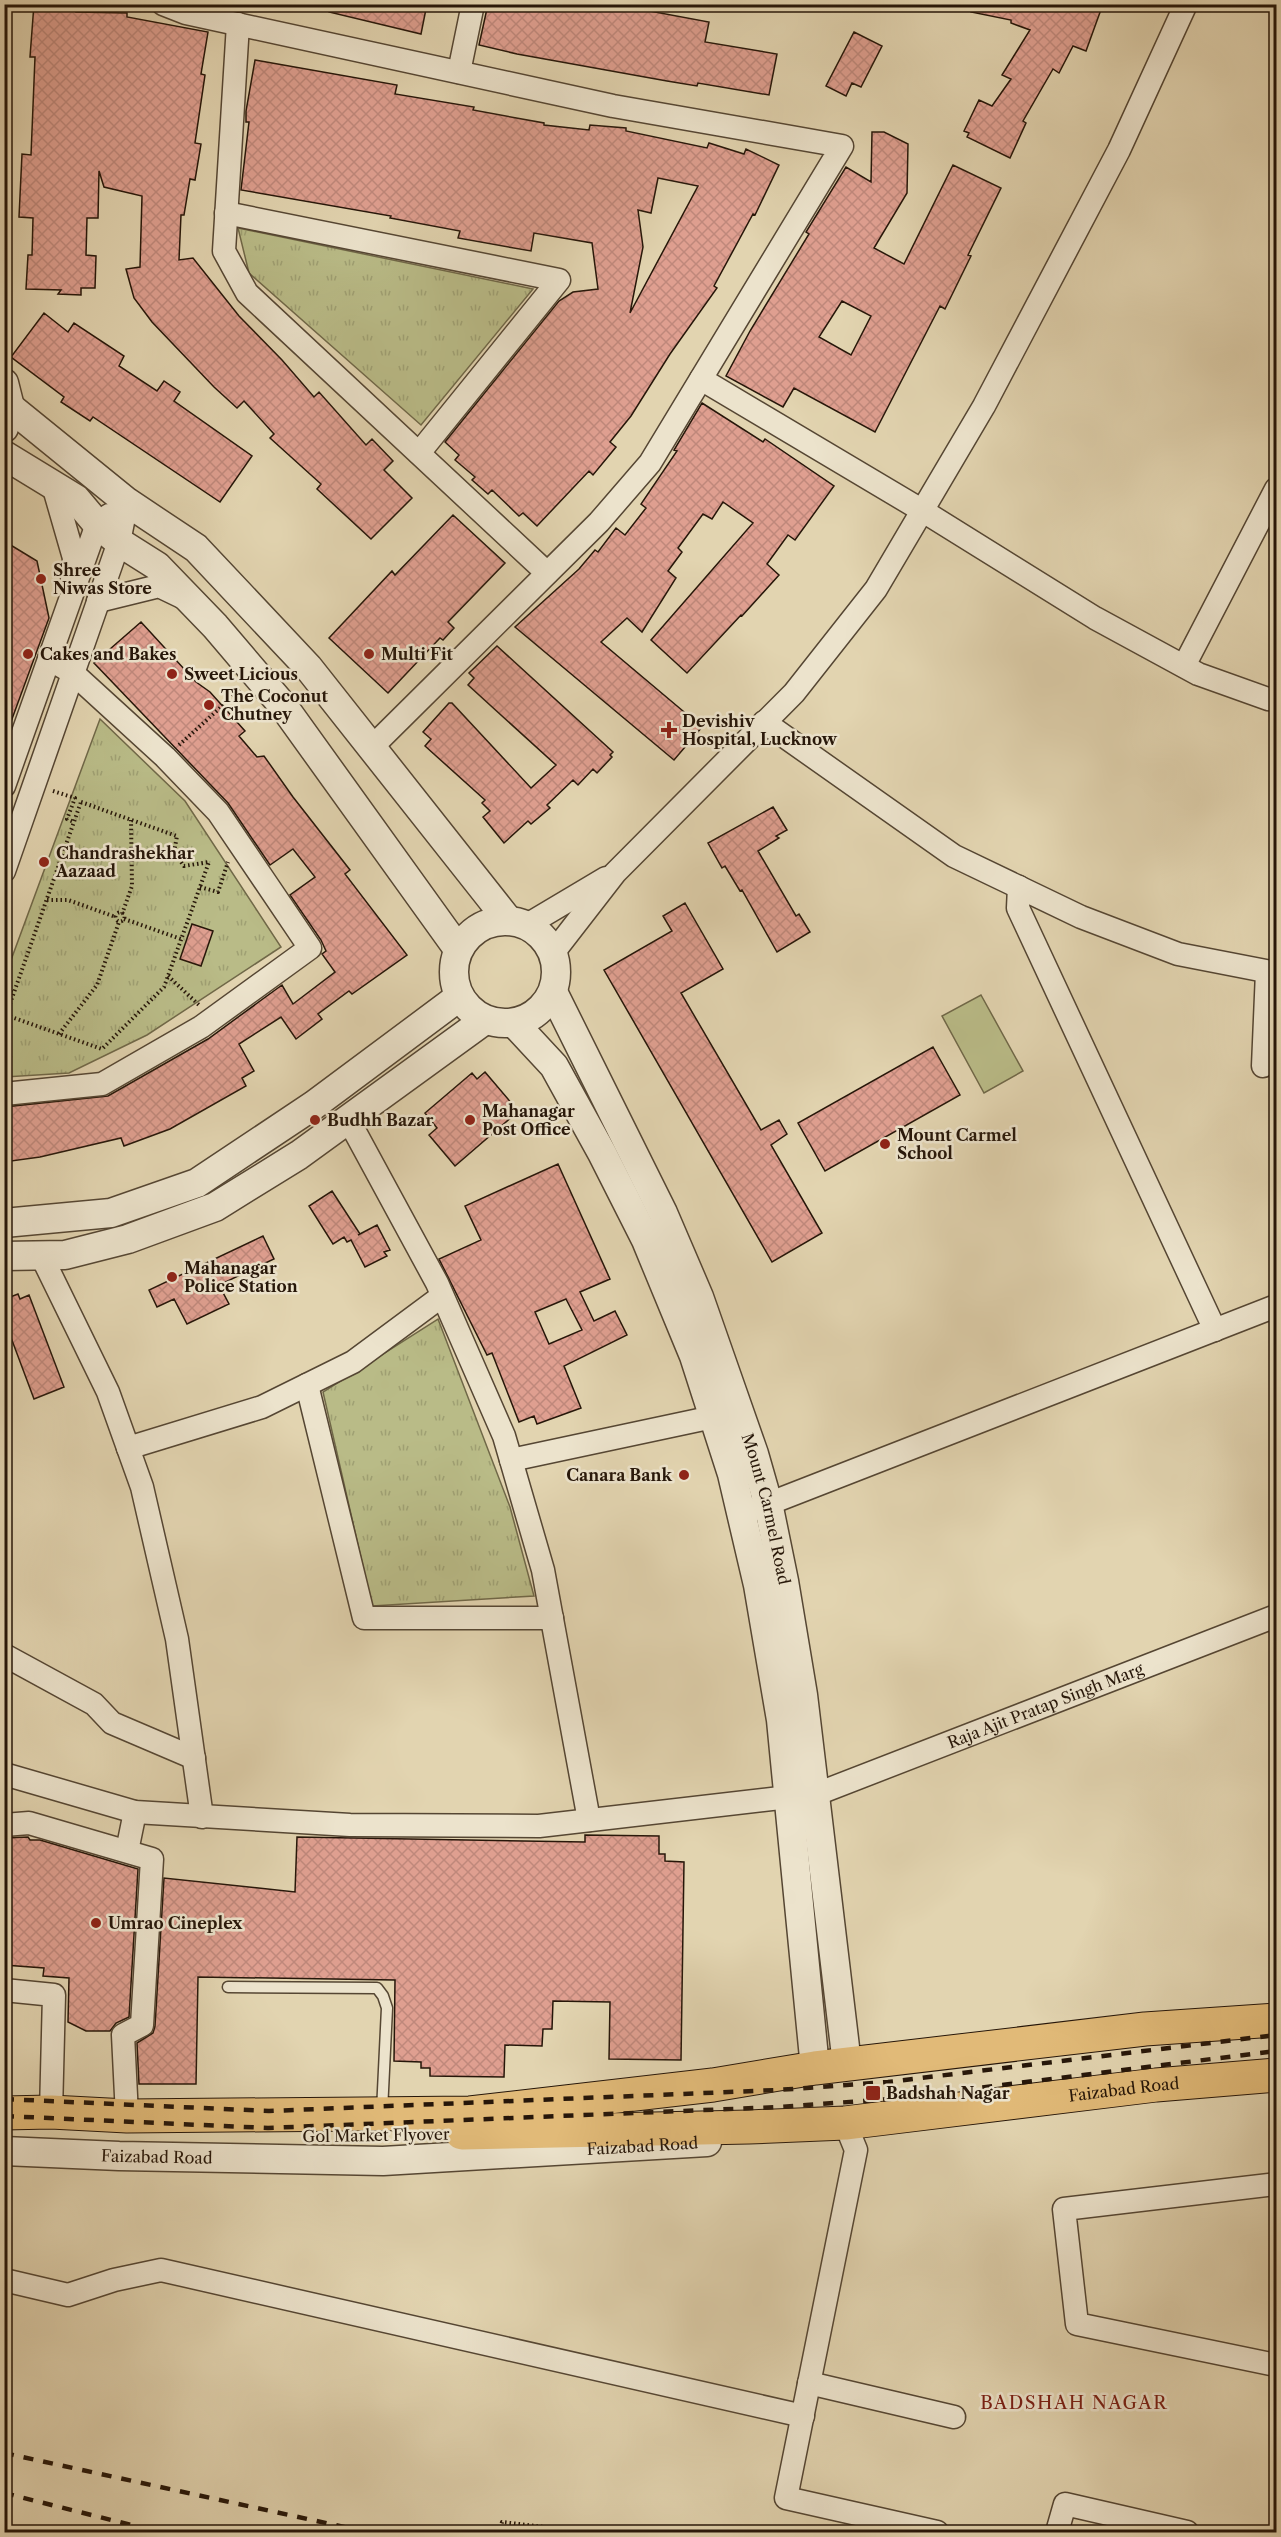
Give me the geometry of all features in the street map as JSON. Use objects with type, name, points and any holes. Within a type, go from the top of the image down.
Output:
[{"type":"main road","points":[[4,2113],[51,2112],[127,2116],[470,2113],[713,2085],[847,2064],[1145,2030],[1276,2020]]},
{"type":"main road","name":"Faizabad Road","points":[[749,2127],[845,2123],[1156,2085],[1276,2075]]},
{"type":"main road","name":"Gol Market Flyover","points":[[4,2126],[220,2137],[345,2137],[579,2129],[749,2127]]},
{"type":"street","points":[[163,4],[186,13],[613,106],[842,146],[650,463],[599,522],[371,748]]},
{"type":"street","points":[[459,72],[473,4]]},
{"type":"street","points":[[554,953],[615,873],[794,693],[876,589],[984,406],[1119,150],[1186,4]]},
{"type":"street","points":[[238,24],[224,251],[248,293],[547,573]]},
{"type":"street","points":[[226,213],[559,280],[419,453]]},
{"type":"street","points":[[701,379],[923,511],[1095,618],[1198,674],[1276,700]]},
{"type":"street","points":[[6,406],[127,502],[196,548],[308,667],[371,748],[517,922],[544,937],[554,953],[557,973],[553,992],[538,1012],[514,1023],[486,1020],[472,1012],[459,997],[453,973],[458,949],[470,933],[488,923],[517,922],[615,873]]},
{"type":"street","points":[[4,455],[76,499],[97,524],[119,542],[157,566],[215,626],[284,707],[458,949]]},
{"type":"street","points":[[53,485],[74,558],[70,600]]},
{"type":"street","points":[[1184,666],[1276,489]]},
{"type":"street","points":[[4,786],[97,524],[127,502]]},
{"type":"street","points":[[7,856],[119,542],[127,502]]},
{"type":"street","points":[[98,601],[159,586],[191,601]]},
{"type":"street","points":[[4,1094],[102,1084],[201,1027],[310,948],[218,812],[165,758],[73,673],[49,659]]},
{"type":"street","points":[[764,722],[954,855],[1019,887],[1081,917],[1178,954],[1272,972],[1263,1066]]},
{"type":"street","points":[[1019,887],[1018,908],[1215,1330]]},
{"type":"street","name":"Mount Carmel Road","points":[[553,992],[663,1213],[699,1298],[754,1454],[768,1503],[803,1695],[801,1796],[847,2064]]},
{"type":"street","points":[[4,1223],[111,1214],[197,1183],[314,1105],[459,997]]},
{"type":"street","points":[[4,1256],[65,1255],[128,1239],[215,1207],[299,1155],[486,1020]]},
{"type":"street","points":[[514,1023],[554,1066],[646,1240],[694,1356],[732,1474],[758,1585],[781,1720],[801,1796],[815,2068]]},
{"type":"street","points":[[348,1119],[442,1296],[504,1436],[543,1570],[589,1820]]},
{"type":"street","points":[[41,1256],[108,1392],[142,1487],[177,1639],[202,1817]]},
{"type":"street","points":[[128,1448],[262,1407],[353,1362],[442,1296]]},
{"type":"street","points":[[741,1514],[1276,1306]]},
{"type":"street","points":[[307,1385],[364,1618],[552,1617]]},
{"type":"street","points":[[511,1460],[713,1417]]},
{"type":"street","name":"Raja Ajit Pratap Singh Marg","points":[[4,1774],[135,1812],[362,1825],[539,1826],[801,1796],[1276,1616]]},
{"type":"street","points":[[4,1655],[94,1704],[112,1723],[194,1758]]},
{"type":"street","points":[[127,1851],[135,1812]]},
{"type":"street","points":[[4,1825],[29,1824],[152,1859],[142,2025],[123,2035],[127,2116]]},
{"type":"street","points":[[4,1990],[54,1995],[51,2112]]},
{"type":"street","points":[[845,2123],[856,2150],[786,2498],[937,2532]]},
{"type":"street","name":"Faizabad Road","points":[[4,2151],[383,2161],[703,2143],[749,2127]]},
{"type":"street","points":[[1276,2184],[1064,2209],[1077,2324],[1276,2365]]},
{"type":"street","points":[[4,2280],[68,2295],[114,2280],[160,2270],[802,2416]]},
{"type":"street","points":[[809,2383],[954,2417]]},
{"type":"street","points":[[1057,2532],[1065,2504],[1187,2532]]},
{"type":"lane","points":[[228,1987],[377,1988],[384,1996],[387,2008],[382,2114]]},
{"type":"path","points":[[165,758],[257,675]]},
{"type":"path","points":[[74,822],[67,819],[75,798]]},
{"type":"path","points":[[81,802],[131,820],[177,836],[174,852],[184,866],[209,862],[164,987],[102,1049],[6,1015],[81,802]]},
{"type":"path","points":[[131,820],[132,886],[122,914],[124,919],[181,939]]},
{"type":"path","points":[[200,887],[218,892]]},
{"type":"path","points":[[46,900],[68,900],[116,917],[119,922]]},
{"type":"path","points":[[116,917],[122,914]]},
{"type":"path","points":[[59,1034],[97,985],[119,922],[124,919]]},
{"type":"path","points":[[168,976],[203,1009]]},
{"type":"path","points":[[4,993],[6,990],[14,993]]},
{"type":"path","points":[[499,2532],[502,2522],[553,2528]]},
{"type":"green space","points":[[238,228],[533,289],[421,425],[249,273]]},
{"type":"green space","points":[[100,719],[185,801],[281,947],[147,1035],[69,1073],[5,1077],[4,979]]},
{"type":"green space","points":[[981,995],[1023,1071],[984,1093],[942,1016]]},
{"type":"green space","points":[[438,1319],[510,1507],[534,1596],[372,1606],[323,1392]]},
{"type":"building","points":[[34,4],[77,4],[76,12],[127,13],[127,17],[208,32],[201,74],[205,75],[195,143],[201,144],[195,180],[190,179],[184,215],[181,215],[179,260],[193,258],[239,316],[314,397],[319,392],[366,445],[372,439],[393,461],[384,470],[412,498],[371,539],[317,489],[321,484],[270,438],[274,434],[244,401],[237,408],[214,387],[152,322],[134,298],[126,269],[140,267],[142,196],[104,187],[99,171],[98,218],[87,218],[86,255],[96,256],[95,288],[81,288],[81,295],[58,294],[61,290],[26,289],[28,255],[32,255],[33,218],[19,217],[22,154],[31,155],[35,57],[30,57]]},
{"type":"building","points":[[330,4],[427,4],[421,34],[329,12]]},
{"type":"building","points":[[488,4],[612,4],[709,22],[705,42],[777,54],[769,95],[698,83],[697,86],[667,81],[479,45]]},
{"type":"building","points":[[972,4],[1103,4],[1086,51],[1073,46],[1059,73],[1053,69],[1023,121],[1026,123],[1010,158],[967,137],[969,133],[964,131],[979,100],[992,106],[1011,79],[1002,75],[1030,30],[1011,23],[1011,20],[971,12]]},
{"type":"building","points":[[854,32],[882,46],[861,87],[852,83],[846,96],[826,86]]},
{"type":"building","points":[[255,60],[397,85],[395,94],[474,107],[473,110],[544,123],[544,125],[589,130],[590,125],[626,128],[626,131],[707,148],[709,143],[744,154],[746,149],[779,165],[755,215],[753,214],[714,286],[717,288],[670,354],[631,416],[610,442],[616,447],[593,475],[589,471],[537,526],[523,513],[519,516],[492,490],[488,494],[472,480],[475,477],[455,460],[459,455],[445,442],[559,301],[573,292],[598,289],[592,243],[534,233],[531,251],[458,238],[460,231],[390,218],[391,216],[241,190],[249,122],[246,122]],"holes":[[[658,178],[698,186],[630,313],[643,247],[638,210],[651,213]]]},
{"type":"building","points":[[872,132],[884,132],[908,144],[907,193],[874,248],[904,264],[953,165],[1001,188],[968,255],[971,256],[945,309],[940,306],[875,432],[794,388],[783,407],[726,376],[750,331],[809,234],[806,232],[846,167],[871,182]],"holes":[[[842,301],[871,316],[851,355],[819,337]]]},
{"type":"building","points":[[44,313],[68,332],[74,323],[124,356],[119,366],[157,391],[164,381],[180,392],[174,401],[252,456],[220,502],[93,417],[90,421],[61,402],[64,397],[11,357]]},
{"type":"building","points":[[702,403],[763,442],[765,439],[834,486],[795,540],[788,535],[767,564],[779,575],[687,673],[651,640],[753,523],[723,502],[712,519],[703,514],[678,548],[682,552],[668,571],[676,578],[642,632],[627,618],[601,642],[702,727],[674,760],[515,627],[579,569],[595,550],[598,552],[616,528],[625,535],[646,508],[641,504],[677,451],[674,450]]},
{"type":"building","points":[[453,515],[505,563],[448,622],[454,628],[443,640],[440,638],[388,693],[329,638],[392,571],[395,575]]},
{"type":"building","points":[[4,541],[37,561],[49,618],[5,738]]},
{"type":"building","points":[[141,622],[245,731],[239,736],[257,757],[264,756],[350,870],[345,874],[407,955],[352,994],[349,991],[318,1014],[322,1019],[296,1039],[281,1017],[239,1044],[254,1071],[242,1078],[246,1086],[170,1129],[124,1146],[121,1138],[40,1157],[4,1162],[4,1107],[108,1096],[208,1039],[282,985],[293,1004],[335,972],[322,954],[326,951],[321,940],[290,895],[315,877],[293,849],[270,865],[228,803],[94,663]]},
{"type":"building","points":[[497,646],[613,752],[610,755],[612,757],[597,773],[593,769],[578,785],[573,780],[547,805],[550,808],[531,824],[528,821],[504,843],[483,817],[490,811],[482,803],[485,800],[425,746],[431,739],[423,732],[449,703],[452,703],[531,788],[556,765],[468,685],[474,678],[469,673]]},
{"type":"building","points":[[773,807],[787,830],[758,851],[796,916],[799,914],[810,932],[777,952],[742,890],[740,891],[725,866],[722,868],[708,843]]},
{"type":"building","points":[[685,903],[723,969],[681,993],[761,1130],[779,1120],[787,1134],[771,1145],[822,1233],[772,1262],[604,970],[672,931],[663,916]]},
{"type":"building","points":[[192,924],[213,931],[201,966],[180,959]]},
{"type":"building","points":[[933,1047],[960,1095],[825,1171],[798,1123]]},
{"type":"building","points":[[485,1072],[513,1105],[508,1110],[513,1116],[455,1166],[429,1135],[437,1128],[425,1113],[472,1073],[477,1079]]},
{"type":"building","points":[[558,1164],[610,1279],[580,1292],[594,1321],[615,1311],[627,1335],[564,1366],[581,1408],[537,1424],[534,1416],[519,1422],[492,1353],[487,1355],[439,1259],[481,1240],[465,1206]],"holes":[[[566,1299],[582,1330],[549,1344],[535,1312]]]},
{"type":"building","points":[[332,1191],[360,1234],[377,1225],[390,1250],[384,1252],[387,1256],[365,1267],[351,1240],[347,1242],[344,1237],[333,1244],[309,1206]]},
{"type":"building","points":[[263,1236],[274,1259],[219,1285],[229,1304],[187,1324],[174,1299],[157,1307],[149,1290]]},
{"type":"building","points":[[18,1294],[20,1299],[29,1295],[64,1387],[34,1399],[4,1319],[5,1299]]},
{"type":"building","points":[[585,1835],[659,1836],[659,1854],[665,1854],[665,1861],[684,1862],[681,2060],[609,2059],[610,2002],[553,2001],[552,2029],[543,2029],[542,2046],[505,2045],[504,2077],[430,2076],[430,2068],[421,2068],[421,2062],[394,2061],[395,1980],[198,1977],[196,2084],[139,2084],[137,2043],[153,2033],[155,2026],[164,1878],[295,1892],[297,1837],[585,1842]]},
{"type":"building","points":[[28,1837],[30,1840],[40,1840],[138,1869],[129,2017],[116,2023],[110,2031],[86,2031],[68,2022],[69,1978],[43,1976],[44,1968],[4,1965],[4,1838]]},
{"type":"railway","points":[[4,2099],[269,2111],[778,2090],[888,2082],[1276,2035]]},
{"type":"railway","points":[[4,2116],[268,2128],[779,2107],[890,2099],[1276,2051]]},
{"type":"railway","points":[[4,2453],[367,2532]]},
{"type":"railway","points":[[4,2493],[159,2532]]},
{"type":"place","name":"Shree Niwas Store","points":[[41,579]]},
{"type":"place","name":"Cakes and Bakes","points":[[28,654]]},
{"type":"place","name":"Multi Fit","points":[[369,654]]},
{"type":"place","name":"Sweet Licious","points":[[172,674]]},
{"type":"place","name":"The Coconut Chutney","points":[[209,705]]},
{"type":"place","name":"Devishiv Hospital, Lucknow","points":[[669,730]]},
{"type":"place","name":"Chandrashekhar Aazaad","points":[[44,862]]},
{"type":"place","name":"Budhh Bazar","points":[[315,1120]]},
{"type":"place","name":"Mahanagar Post Office","points":[[470,1120]]},
{"type":"place","name":"Mount Carmel School","points":[[885,1144]]},
{"type":"place","name":"Mahanagar Police Station","points":[[172,1277]]},
{"type":"place","name":"Canara Bank","points":[[684,1475]]},
{"type":"place","name":"Umrao Cineplex","points":[[96,1923]]},
{"type":"place","name":"Badshah Nagar","points":[[873,2093]]},
{"type":"district","name":"BADSHAH NAGAR","points":[[1074,2403]]}]
